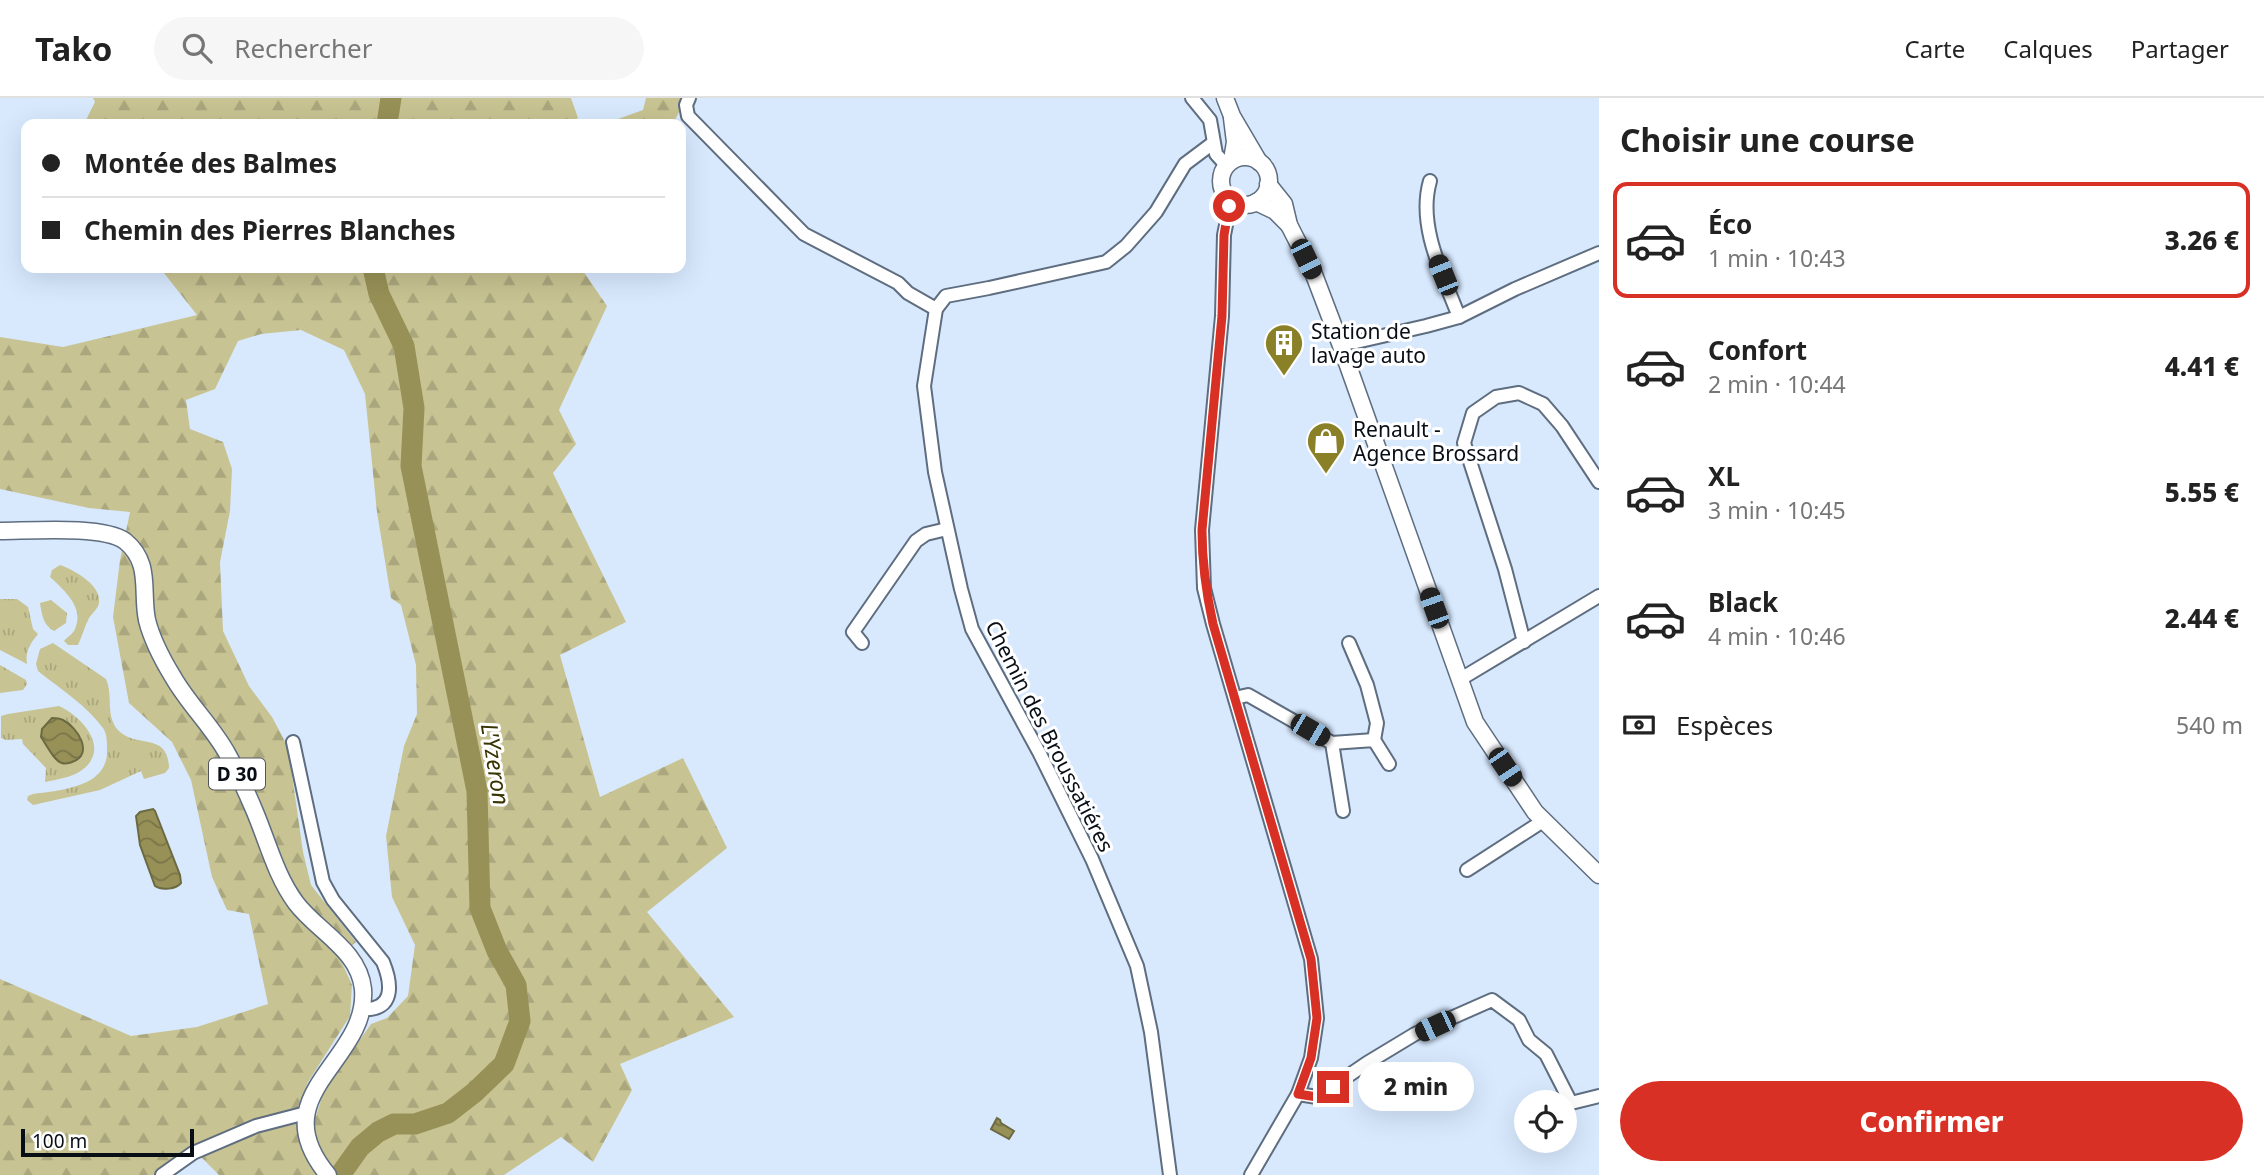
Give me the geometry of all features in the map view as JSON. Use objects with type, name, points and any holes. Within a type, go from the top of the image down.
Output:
[{"type":"main road","points":[[1231,104],[1259,162],[1267,171],[1266,191],[1256,202]]},
{"type":"main road","points":[[1231,104],[1235,142],[1221,180],[1222,188],[1231,200],[1243,204],[1256,202],[1275,211],[1289,225]]},
{"type":"main road","points":[[1229,163],[1246,157],[1259,162]]},
{"type":"main road","points":[[1268,184],[1284,204],[1289,225],[1312,272],[1340,343],[1475,722],[1535,812],[1599,875]]},
{"type":"main road","name":"D 30","points":[[0,531],[103,533],[124,540],[139,558],[146,585],[146,617],[162,659],[180,690],[228,754],[254,810],[279,875],[298,905],[344,949],[356,967],[363,988],[362,1010]]},
{"type":"main road","points":[[328,1175],[313,1152],[305,1129],[306,1113],[313,1094],[351,1036],[362,1010]]},
{"type":"street","points":[[689,98],[685,105],[688,116],[804,234],[898,283],[908,293],[936,309],[946,296],[1106,262],[1126,246],[1156,212],[1185,164],[1213,142]]},
{"type":"street","points":[[1192,98],[1210,120],[1216,154],[1229,163]]},
{"type":"street","points":[[1430,181],[1425,199],[1434,254],[1460,317]]},
{"type":"street","points":[[1231,200],[1224,235],[1222,316],[1208,457],[1202,557],[1205,588],[1213,624],[1311,959],[1317,1018],[1311,1058],[1298,1094],[1251,1175]]},
{"type":"street","points":[[1340,343],[1460,317],[1515,289],[1599,253]]},
{"type":"street","name":"Chemin des Broussatiéres","points":[[936,309],[924,386],[935,472],[972,629],[1093,859],[1137,966],[1151,1032],[1170,1175]]},
{"type":"street","points":[[1524,642],[1505,569],[1464,443],[1473,413],[1496,397],[1519,393],[1543,404],[1562,426],[1599,482]]},
{"type":"street","points":[[862,643],[853,632],[916,541],[926,534],[947,529]]},
{"type":"street","points":[[1459,680],[1599,596]]},
{"type":"street","points":[[1349,643],[1377,723],[1374,740],[1389,764]]},
{"type":"street","points":[[1235,698],[1248,695],[1332,743],[1374,740]]},
{"type":"street","points":[[293,742],[323,882],[333,900],[383,962],[388,973],[391,986],[387,997],[379,1007],[362,1010]]},
{"type":"street","points":[[1332,743],[1343,811]]},
{"type":"street","points":[[1467,870],[1544,821]]},
{"type":"street","points":[[1298,1094],[1317,1097],[1416,1034],[1492,1000],[1519,1020],[1529,1040],[1546,1054],[1571,1103],[1599,1096]]},
{"type":"street","points":[[162,1175],[193,1153],[256,1126],[306,1113]]},
{"type":"green space","points":[[93,98],[571,98],[578,118],[86,119],[95,102]]},
{"type":"green space","points":[[646,98],[686,98],[676,119],[618,119],[643,110]]},
{"type":"green space","points":[[164,273],[584,273],[607,306],[559,410],[576,444],[553,473],[626,622],[560,655],[600,797],[683,758],[727,848],[647,912],[734,1017],[620,1064],[632,1090],[593,1162],[561,1137],[504,1175],[219,1175],[201,1157],[270,1125],[316,1116],[324,1091],[371,1024],[387,1018],[408,996],[415,945],[392,897],[386,836],[404,746],[417,714],[416,665],[401,605],[391,598],[377,512],[365,394],[344,350],[301,330],[261,334],[238,341],[215,389],[186,400],[190,429],[223,442],[232,469],[230,511],[220,562],[223,631],[249,686],[272,717],[288,747],[303,852],[311,885],[356,942],[339,956],[352,985],[350,1016],[308,1082],[295,1114],[193,1147],[153,1175],[0,1175],[0,979],[131,1036],[197,1027],[268,1004],[249,914],[227,910],[212,877],[191,780],[172,742],[129,703],[113,617],[120,560],[130,512],[89,508],[0,489],[0,337],[63,347],[197,315]]},
{"type":"green space","points":[[60,565],[86,579],[99,596],[98,605],[89,618],[78,645],[68,645],[64,641],[75,629],[77,614],[72,600],[50,577],[52,570]]},
{"type":"green space","points":[[0,599],[17,599],[28,607],[33,629],[38,634],[29,648],[27,664],[0,650]]},
{"type":"green space","points":[[51,600],[67,613],[66,623],[54,631],[45,623],[40,603]]},
{"type":"green space","points":[[53,643],[106,679],[115,726],[127,737],[151,742],[163,749],[169,768],[165,773],[144,779],[141,771],[100,790],[33,805],[27,800],[28,796],[33,794],[82,784],[100,772],[106,762],[107,740],[103,728],[81,704],[38,671],[36,664],[40,649]]},
{"type":"green space","points":[[0,665],[26,680],[27,684],[23,690],[0,693]]},
{"type":"green space","points":[[59,706],[74,715],[87,729],[92,737],[94,754],[81,771],[45,782],[46,768],[23,744],[22,739],[1,738],[1,716]]},
{"type":"water","points":[[52,718],[62,719],[78,734],[83,747],[82,753],[72,762],[59,762],[41,737],[42,729]]},
{"type":"water","points":[[153,809],[180,875],[181,883],[172,888],[155,886],[140,845],[136,816],[140,812]]},
{"type":"water","points":[[997,1118],[1014,1131],[1009,1139],[991,1129]]},
{"type":"waterway","name":"L'Yzeron","points":[[388,119],[391,98]]},
{"type":"waterway","name":"L'Yzeron","points":[[340,1175],[360,1147],[378,1132],[394,1124],[415,1124],[448,1113],[475,1092],[504,1064],[520,1021],[516,985],[497,951],[480,908],[477,791],[411,466],[414,408],[404,346],[379,294],[374,273]]},
{"type":"place","name":"Station de lavage auto","points":[[1284,377]]},
{"type":"place","name":"Renault - Agence Brossard","points":[[1326,475]]},
{"type":"route","points":[[1229,206],[1224,235],[1222,316],[1202,530],[1205,588],[1213,624],[1311,959],[1317,1018],[1311,1058],[1298,1094],[1317,1097],[1333,1087]]}]
